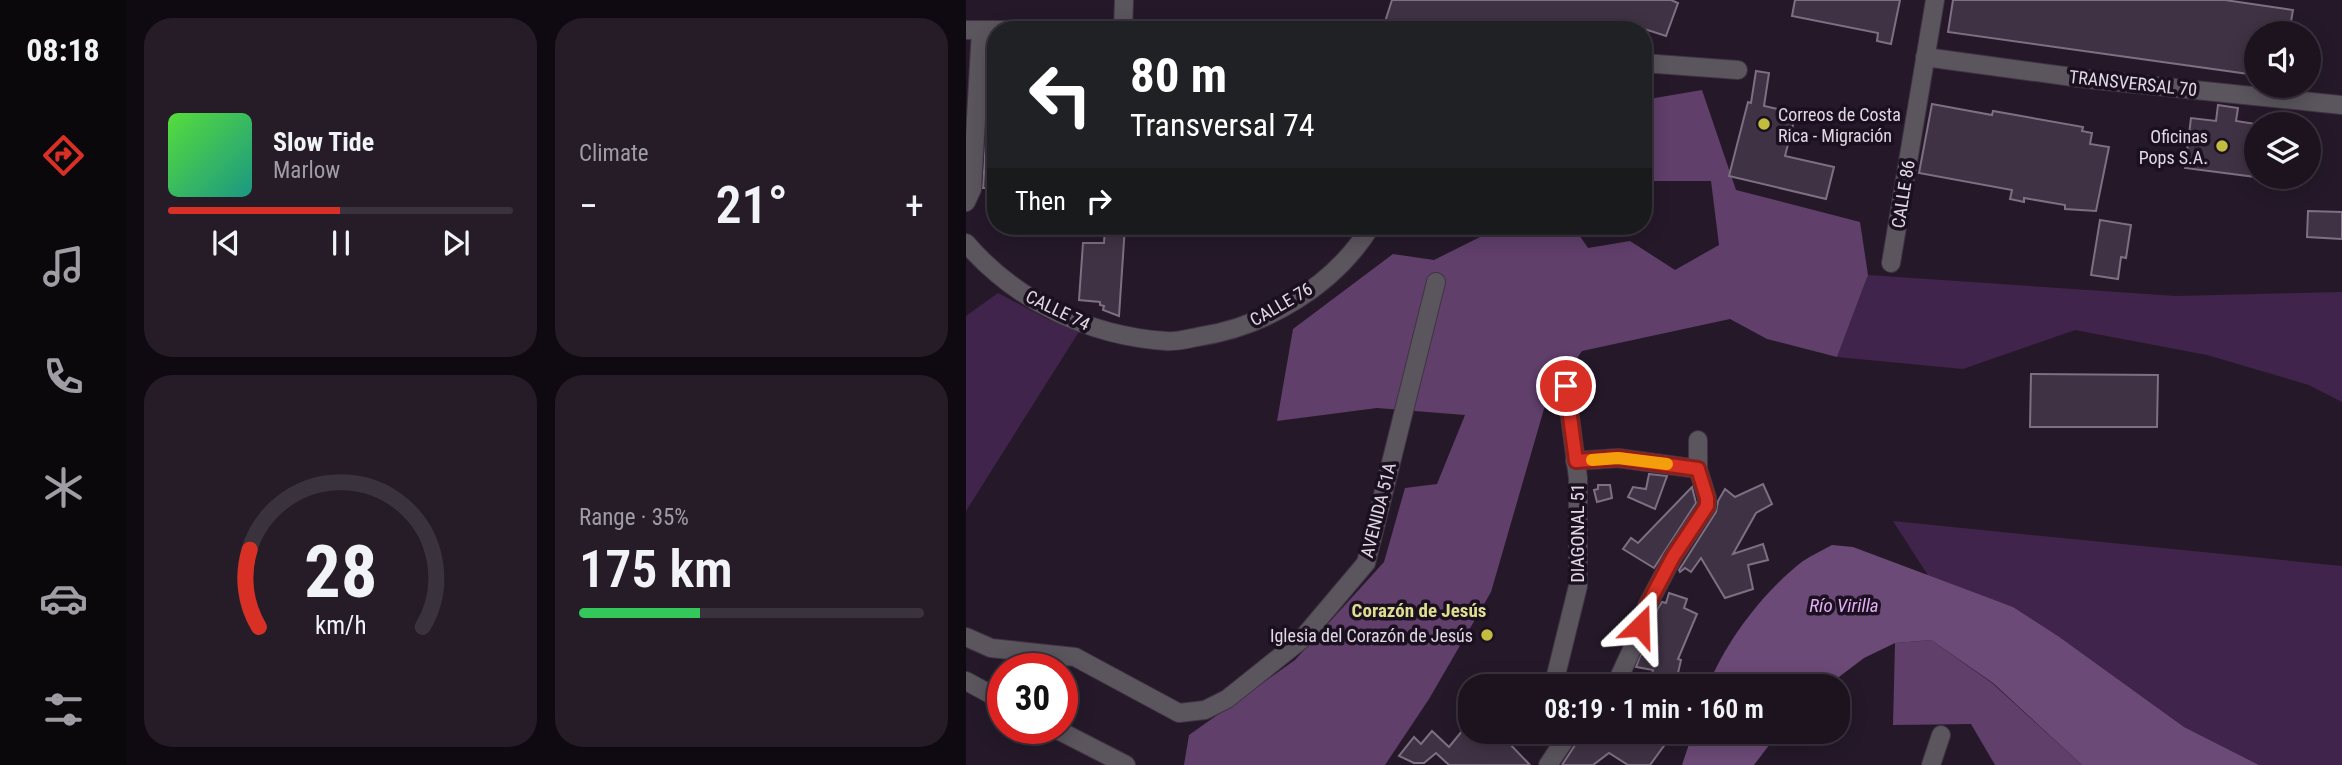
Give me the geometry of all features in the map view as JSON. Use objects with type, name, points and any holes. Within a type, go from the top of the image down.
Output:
[{"type":"street","points":[[1124,0],[1125,21]]},
{"type":"street","name":"CALLE 86","points":[[1891,263],[1935,0]]},
{"type":"street","points":[[966,202],[972,189],[974,30]]},
{"type":"street","name":"TRANSVERSAL 70","points":[[1925,57],[2087,79],[2342,105]]},
{"type":"street","points":[[1652,64],[1738,70]]},
{"type":"street","name":"CALLE 76","points":[[1168,342],[1216,335],[1250,323],[1302,296],[1339,266],[1364,235]]},
{"type":"street","name":"CALLE 74","points":[[966,243],[1006,282],[1035,302],[1066,318],[1099,329],[1168,342]]},
{"type":"street","name":"AVENIDA 51A","points":[[966,637],[991,648],[1075,657],[1179,713],[1205,710],[1227,699],[1301,639],[1366,563],[1436,282]]},
{"type":"street","name":"DIAGONAL 51","points":[[1561,674],[1578,586],[1576,461],[1566,386]]},
{"type":"street","points":[[1621,674],[1647,606],[1673,557],[1707,506],[1698,469],[1698,440]]},
{"type":"street","points":[[1576,461],[1618,458],[1698,469]]},
{"type":"street","points":[[966,681],[987,692]]},
{"type":"street","points":[[1931,765],[1941,735]]},
{"type":"street","points":[[1078,740],[1126,765]]},
{"type":"street","points":[[1548,765],[1562,744]]},
{"type":"shaded area","points":[[1702,90],[1736,190],[1860,222],[1868,275],[1837,357],[1767,339],[1730,319],[1582,351],[1546,402],[1491,592],[1429,699],[1385,765],[1184,765],[1189,735],[1295,660],[1384,562],[1405,488],[1437,484],[1465,415],[1377,408],[1277,421],[1293,329],[1393,254],[1434,260],[1484,235],[1579,235],[1588,248],[1630,241],[1675,270],[1719,245],[1711,181],[1652,181],[1652,98]]},
{"type":"shaded area","points":[[1868,275],[2176,296],[2342,292],[2342,402],[2309,385],[2207,355],[2075,330],[1963,369],[1837,357]]},
{"type":"shaded area","points":[[998,293],[1049,320],[1080,330],[966,511],[966,316]]},
{"type":"shaded area","points":[[1893,521],[2342,566],[2342,765],[2259,765],[2184,727],[2058,636],[2013,607],[1929,577]]},
{"type":"shaded area","points":[[1931,640],[1992,683],[2082,765],[1995,765],[1971,724],[1893,725],[1895,643]]},
{"type":"water","name":"Río Virilla","points":[[1832,545],[1853,547],[2013,607],[2058,636],[2184,727],[2259,765],[2082,765],[1993,683],[1931,640],[1895,643],[1864,658],[1843,674],[1714,674],[1748,618],[1774,587],[1803,561]]},
{"type":"water","points":[[1689,744],[1770,744],[1754,765],[1682,765]]},
{"type":"building","points":[[1392,0],[1671,0],[1678,3],[1666,36],[1652,31],[1652,21],[1385,21]]},
{"type":"building","points":[[1795,0],[1900,0],[1891,44],[1877,41],[1878,33],[1792,16]]},
{"type":"building","points":[[1953,0],[2225,0],[2293,10],[2291,21],[2244,21],[2244,73],[1948,32]]},
{"type":"building","points":[[1756,71],[1769,73],[1764,106],[1796,113],[1785,156],[1834,167],[1826,199],[1729,176],[1748,102],[1751,103]]},
{"type":"building","points":[[1932,104],[1992,115],[1993,111],[2083,127],[2082,131],[2092,133],[2090,144],[2109,147],[2096,211],[2065,209],[2065,205],[2024,198],[2024,202],[2010,199],[2012,190],[1919,173]]},
{"type":"building","name":"Oficinas Pops S.A.","points":[[2218,105],[2238,108],[2236,121],[2244,122],[2244,175],[2185,168],[2191,118],[2216,121]]},
{"type":"building","points":[[987,124],[987,188],[983,188]]},
{"type":"building","points":[[2308,211],[2342,212],[2342,239],[2307,237]]},
{"type":"building","points":[[2100,220],[2131,225],[2126,258],[2121,257],[2118,279],[2091,275]]},
{"type":"building","points":[[1104,235],[1124,235],[1119,316],[1103,310],[1104,306],[1100,305],[1100,302],[1079,300],[1083,243],[1104,243]]},
{"type":"building","points":[[2031,374],[2158,375],[2157,427],[2030,427]]},
{"type":"building","points":[[1649,474],[1667,476],[1655,509],[1628,497],[1633,487],[1646,489]]},
{"type":"building","points":[[1763,484],[1772,504],[1756,513],[1733,554],[1763,544],[1768,560],[1748,565],[1753,589],[1725,598],[1701,558],[1691,572],[1685,568],[1680,572],[1716,512],[1718,501],[1725,489],[1735,497]]},
{"type":"building","points":[[1598,485],[1610,485],[1612,498],[1597,502],[1594,490],[1598,489]]},
{"type":"building","points":[[1692,487],[1696,503],[1654,568],[1623,549],[1631,538],[1638,543]]},
{"type":"building","points":[[1669,593],[1687,599],[1684,608],[1697,614],[1678,659],[1681,660],[1678,674],[1652,674],[1653,670],[1636,667],[1657,610],[1662,602],[1666,603]]},
{"type":"building","points":[[1432,731],[1449,747],[1458,736],[1458,744],[1510,744],[1530,765],[1449,765],[1436,753],[1424,763],[1414,763],[1399,756],[1414,737],[1421,744]]},
{"type":"building","points":[[1576,744],[1665,744],[1650,765],[1628,765],[1609,753],[1593,765],[1562,765]]},
{"type":"slow traffic","points":[[1592,460],[1618,458],[1667,464]]},
{"type":"place","name":"Correos de Costa Rica - Migración","points":[[1764,124]]},
{"type":"place","name":"Oficinas Pops S.A.","points":[[2222,146]]},
{"type":"place","name":"Iglesia del Corazón de Jesús","points":[[1487,635]]},
{"type":"district","name":"Corazón de Jesús","points":[[1419,610]]},
{"type":"route","points":[[1566,386],[1576,461],[1618,458],[1698,469],[1705,489],[1707,506],[1673,557],[1647,606],[1640,626]]}]
